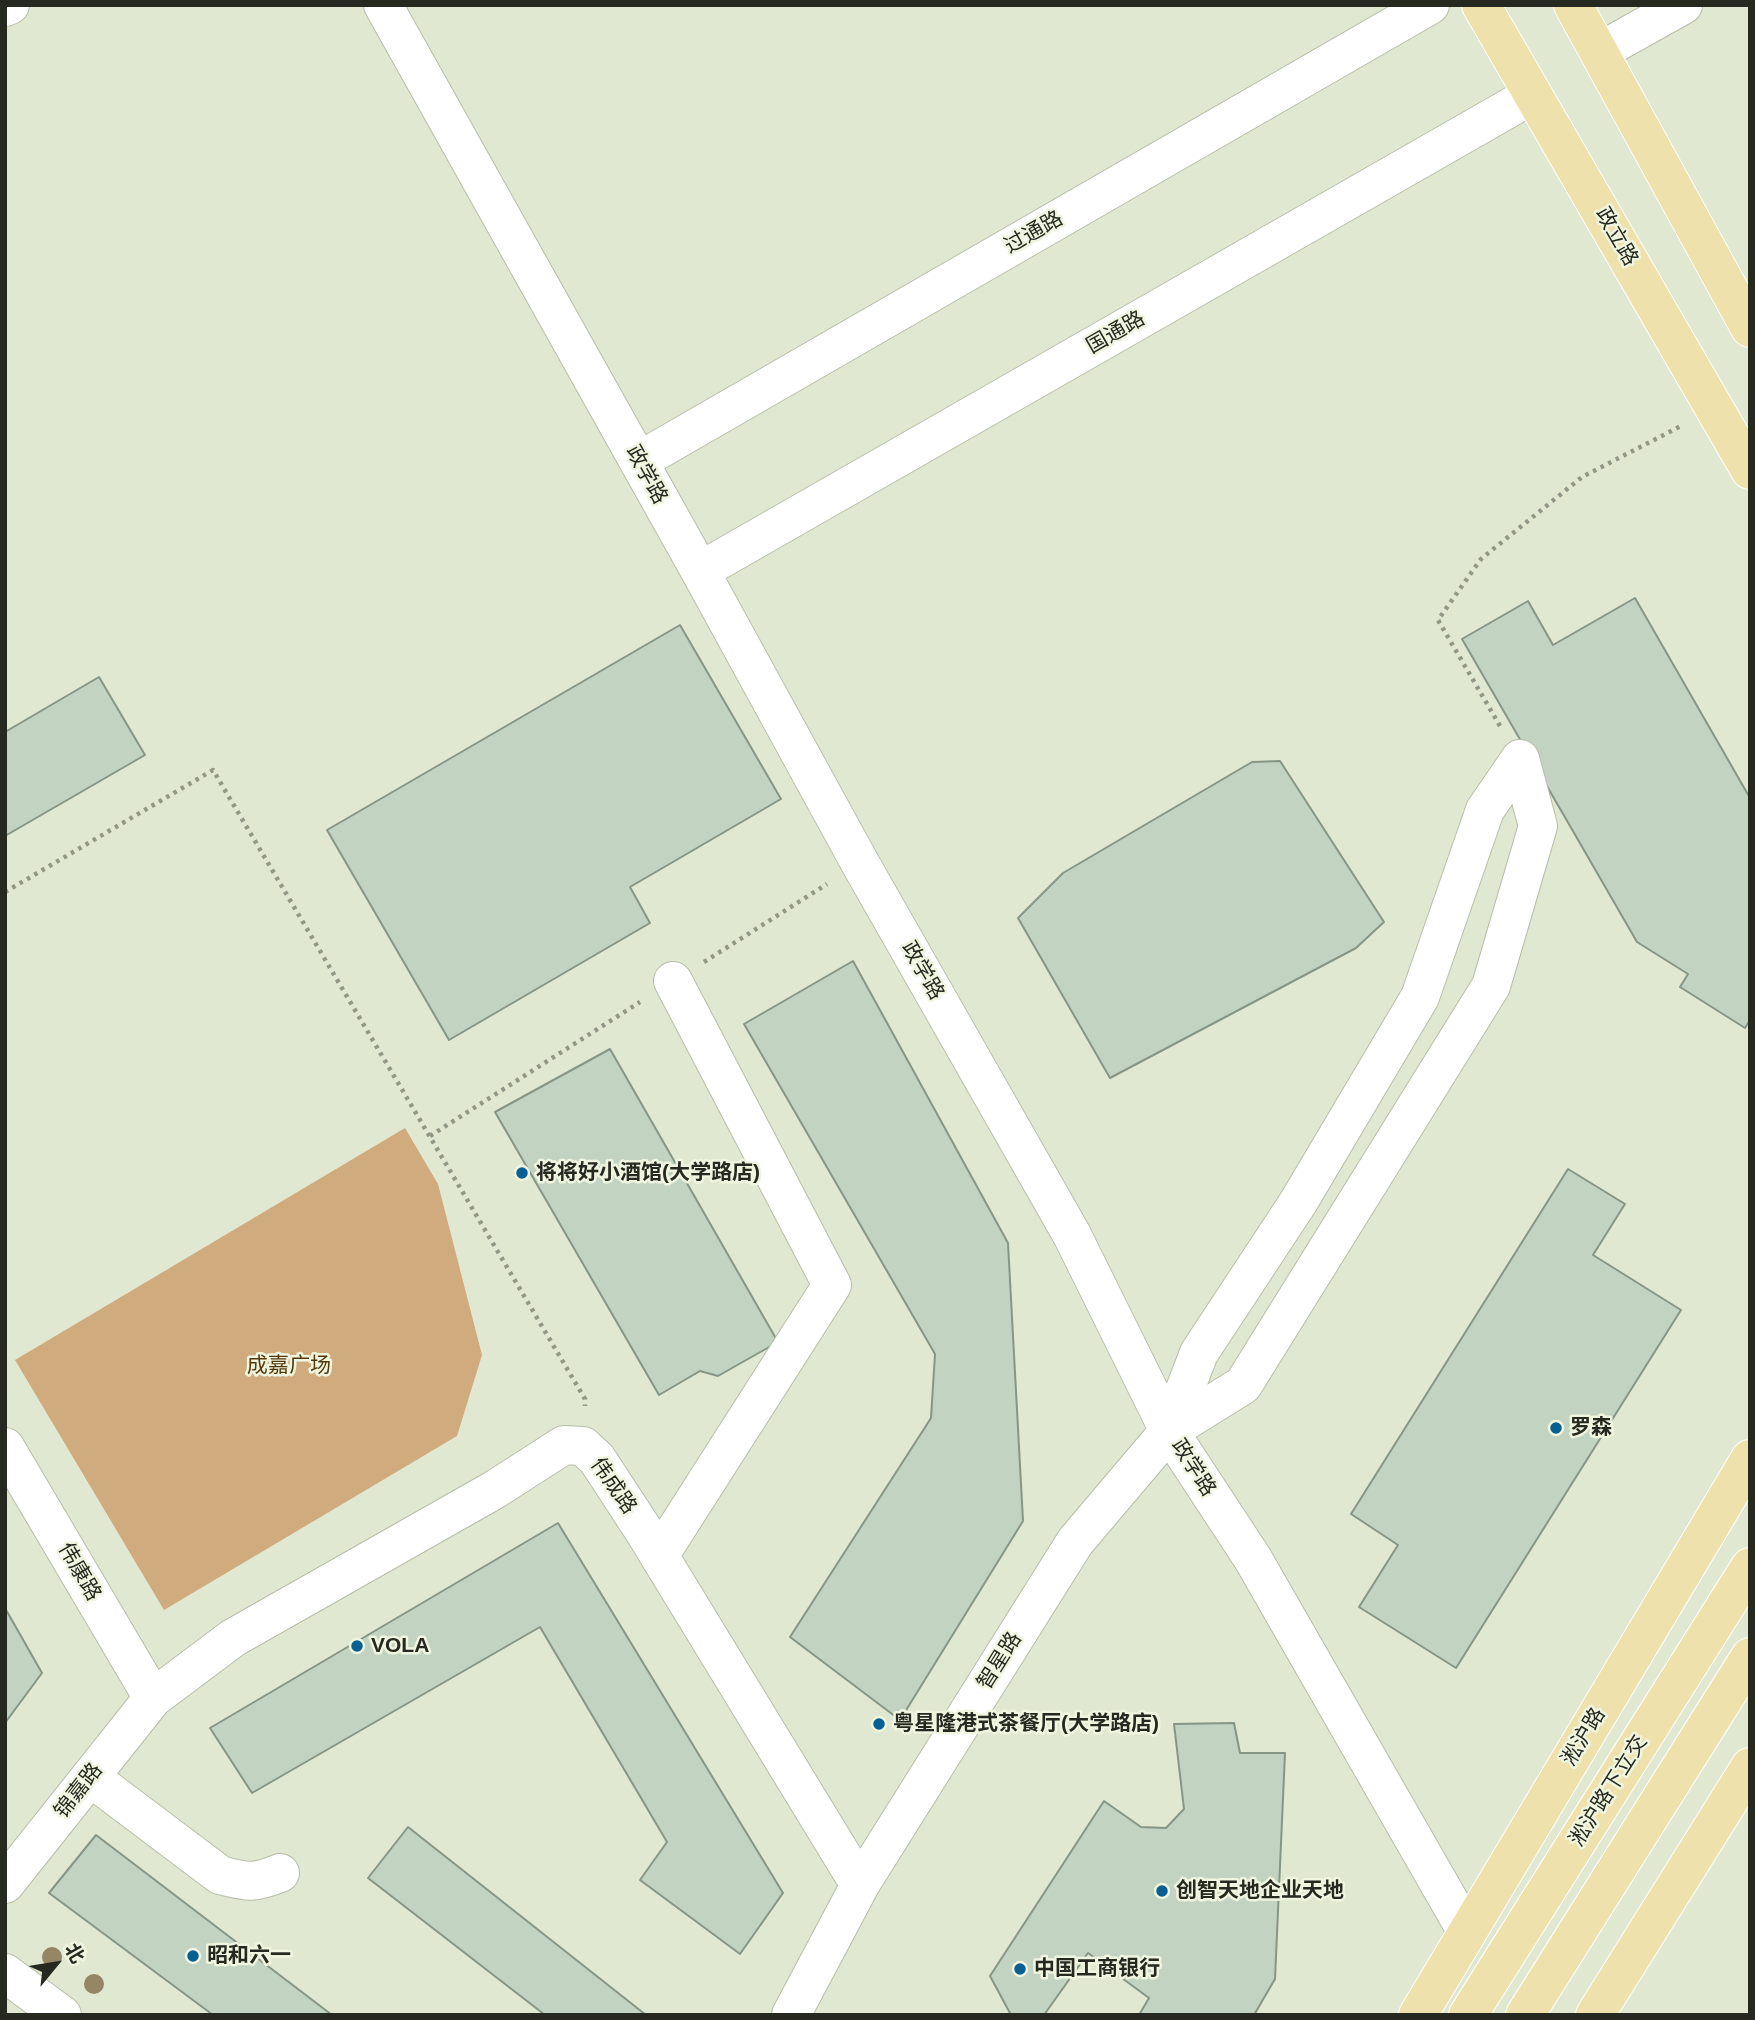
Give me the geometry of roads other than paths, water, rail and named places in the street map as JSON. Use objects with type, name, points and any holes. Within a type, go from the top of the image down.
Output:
[{"type":"main road","name":"政立路","points":[[1481,5],[1750,470]]},
{"type":"main road","points":[[1573,5],[1750,328]]},
{"type":"main road","name":"淞沪路","points":[[1418,2015],[1750,1459]]},
{"type":"main road","name":"淞沪路下立交","points":[[1468,2015],[1750,1567]]},
{"type":"main road","points":[[1525,2015],[1750,1657]]},
{"type":"main road","points":[[1595,2015],[1750,1767]]},
{"type":"street","points":[[5,7],[10,5]]},
{"type":"street","name":"政学路","points":[[383,5],[639,461],[860,863],[1072,1235],[1169,1431],[1253,1559],[1467,1932]]},
{"type":"street","name":"过通路","points":[[639,461],[1430,5]]},
{"type":"street","points":[[1599,52],[1683,5]]},
{"type":"street","name":"国通路","points":[[700,571],[1532,95]]},
{"type":"street","points":[[1520,759],[1538,826],[1491,986],[1243,1385],[1169,1431],[1199,1353],[1299,1201],[1420,997],[1485,810],[1520,759]]},
{"type":"street","points":[[659,1556],[832,1284],[673,981]]},
{"type":"street","name":"智星路","points":[[791,2015],[860,1885],[1074,1542],[1169,1431]]},
{"type":"street","name":"伟成路","points":[[153,1698],[233,1638],[494,1490],[564,1445],[583,1446],[597,1459],[659,1556],[860,1885]]},
{"type":"street","name":"伟康路","points":[[5,1447],[153,1698]]},
{"type":"street","name":"锦嘉路","points":[[5,1884],[153,1698]]},
{"type":"street","points":[[90,1777],[220,1875],[259,1882],[280,1872]]},
{"type":"street","points":[[5,1973],[62,2015]]},
{"type":"place","name":"将将好小酒馆(大学路店)","points":[[522,1173]]},
{"type":"place","name":"罗森","points":[[1556,1428]]},
{"type":"place","name":"VOLA","points":[[357,1646]]},
{"type":"place","name":"粤星隆港式茶餐厅(大学路店)","points":[[879,1724]]},
{"type":"place","name":"创智天地企业天地","points":[[1162,1891]]},
{"type":"place","name":"昭和六一","points":[[193,1956]]},
{"type":"place","name":"中国工商银行","points":[[1020,1969]]},
{"type":"park label","name":"成嘉广场","points":[[289,1366]]}]
